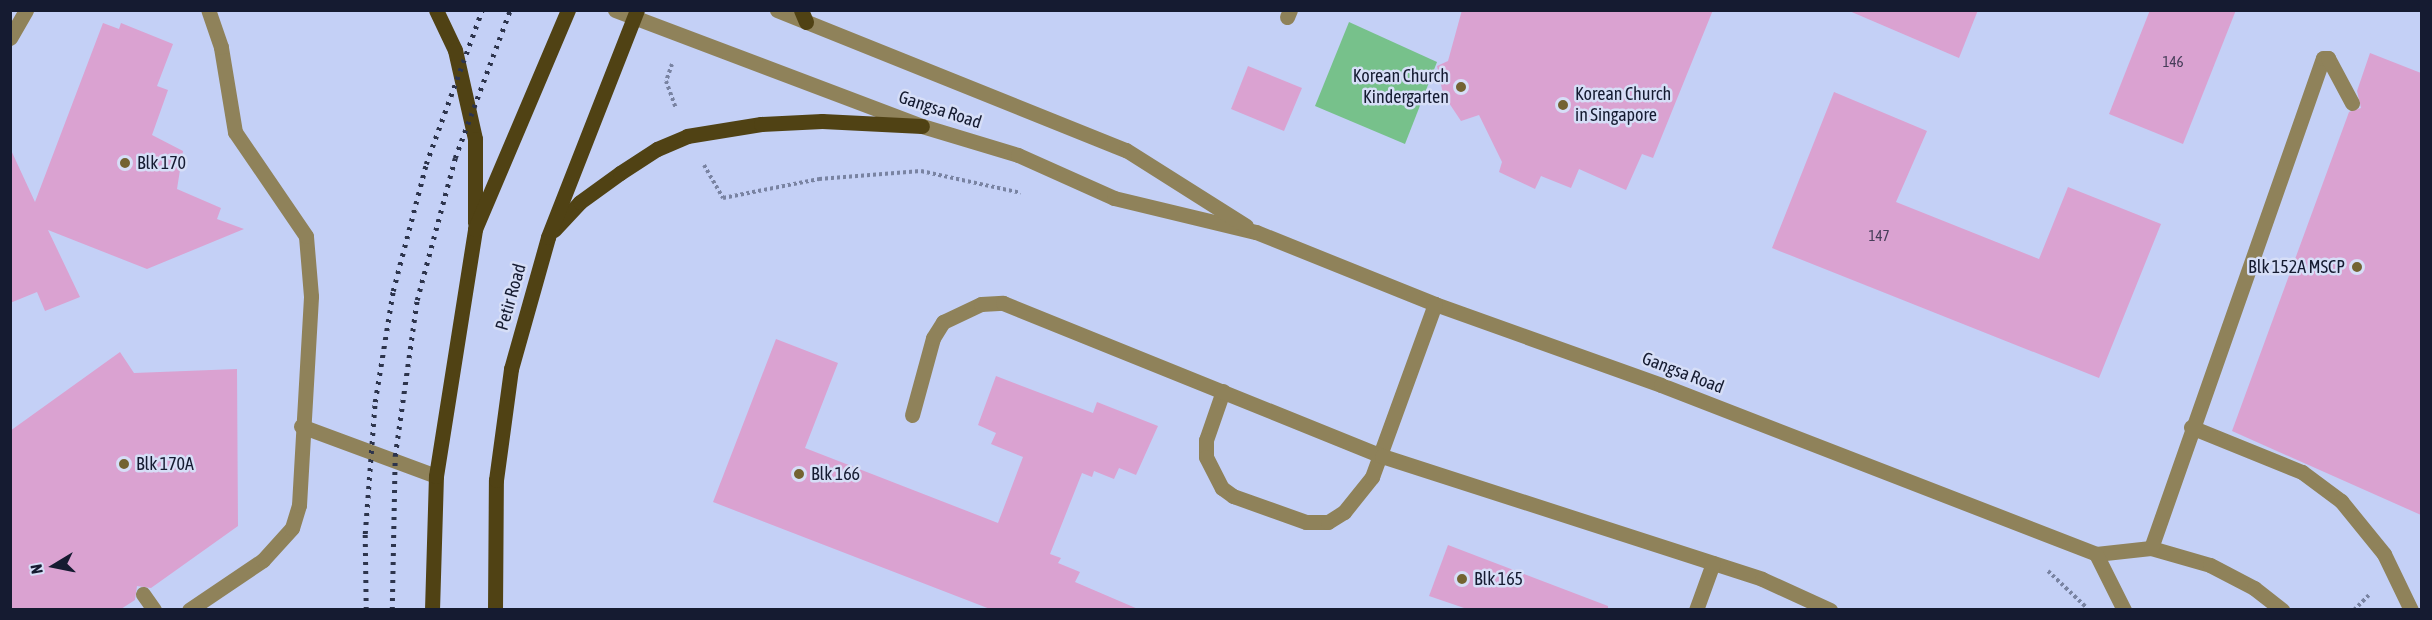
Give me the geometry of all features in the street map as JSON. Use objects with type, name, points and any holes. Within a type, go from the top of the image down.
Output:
[{"type":"main road","points":[[432,609],[436,477],[475,229],[475,139],[455,50],[436,10]]},
{"type":"main road","points":[[475,229],[567,10]]},
{"type":"main road","name":"Petir Road","points":[[495,609],[496,480],[511,369],[548,237],[635,14]]},
{"type":"main road","points":[[548,237],[580,202],[657,149],[687,136],[792,122],[922,126]]},
{"type":"street","points":[[10,38],[26,10]]},
{"type":"street","points":[[189,609],[263,560],[285,539],[299,505],[311,296],[306,236],[234,132],[221,46],[208,10]]},
{"type":"street","name":"Gangsa Road","points":[[615,10],[635,14],[922,126],[1018,155],[1114,198],[1256,232],[1435,304],[1661,385],[2096,554],[2151,548],[2210,565],[2254,588],[2282,609]]},
{"type":"street","name":"Gangsa Road","points":[[777,10],[804,16],[1126,150],[1256,232]]},
{"type":"street","points":[[2151,548],[2191,427],[2323,58],[2328,58],[2352,103]]},
{"type":"street","points":[[912,415],[933,338],[943,322],[981,304],[1003,303],[1382,456],[1762,579],[1830,609]]},
{"type":"street","points":[[1223,392],[1206,440],[1206,457],[1222,488],[1233,496],[1306,522],[1328,522],[1358,498],[1382,456],[1435,304]]},
{"type":"street","points":[[302,426],[436,477]]},
{"type":"street","points":[[2191,427],[2302,472],[2341,501],[2384,554],[2411,609]]},
{"type":"street","points":[[2096,554],[2124,609]]},
{"type":"street","points":[[1696,609],[1713,563]]},
{"type":"street","points":[[142,594],[154,609]]},
{"type":"green space","points":[[1349,22],[1437,62],[1405,144],[1315,106]]},
{"type":"building","name":"Korean Church in Singapore","points":[[1462,10],[1713,10],[1653,158],[1642,154],[1626,190],[1579,169],[1571,188],[1541,176],[1535,189],[1499,172],[1502,162],[1479,115],[1461,121],[1443,94],[1437,66],[1448,61]]},
{"type":"building","points":[[1847,10],[1978,10],[1959,58]]},
{"type":"building","points":[[2150,10],[2236,10],[2183,144],[2109,114]]},
{"type":"building","name":"Blk 170","points":[[103,23],[119,29],[121,23],[173,44],[157,86],[168,90],[152,135],[183,151],[177,189],[221,208],[217,219],[244,229],[147,269],[48,230],[80,297],[45,311],[37,292],[10,303],[10,148],[35,202]]},
{"type":"building","name":"Blk 152A MSCP","points":[[2370,53],[2421,73],[2421,515],[2232,431],[2349,112],[2361,108],[2357,91]]},
{"type":"building","points":[[1248,66],[1302,88],[1284,131],[1231,109]]},
{"type":"building","points":[[1834,92],[1927,131],[1896,202],[2039,259],[2068,187],[2161,224],[2099,378],[1772,248]]},
{"type":"building","name":"Blk 166","points":[[776,339],[838,363],[805,448],[998,523],[1023,457],[991,444],[996,433],[978,425],[996,376],[1093,413],[1097,402],[1158,426],[1136,475],[1119,468],[1114,479],[1094,471],[1092,477],[1082,473],[1050,554],[1061,558],[1058,563],[1080,572],[1075,582],[1138,609],[990,609],[713,502]]},
{"type":"building","name":"Blk 170A","points":[[120,352],[134,373],[237,369],[238,526],[151,588],[137,586],[135,600],[121,609],[10,609],[10,431]]},
{"type":"building","name":"Blk 165","points":[[1448,545],[1608,606],[1608,609],[1467,609],[1429,596]]},
{"type":"railway","points":[[366,610],[365,534],[375,402],[393,291],[426,164],[482,10]]},
{"type":"railway","points":[[392,610],[395,456],[417,300],[455,158],[510,10]]},
{"type":"place","name":"Korean Church Kindergarten","points":[[1461,87]]},
{"type":"place","name":"Korean Church in Singapore","points":[[1563,105]]},
{"type":"place","name":"Blk 170","points":[[125,163]]},
{"type":"place","name":"Blk 152A MSCP","points":[[2357,267]]},
{"type":"place","name":"Blk 170A","points":[[124,464]]},
{"type":"place","name":"Blk 166","points":[[799,474]]},
{"type":"place","name":"Blk 165","points":[[1462,579]]}]
